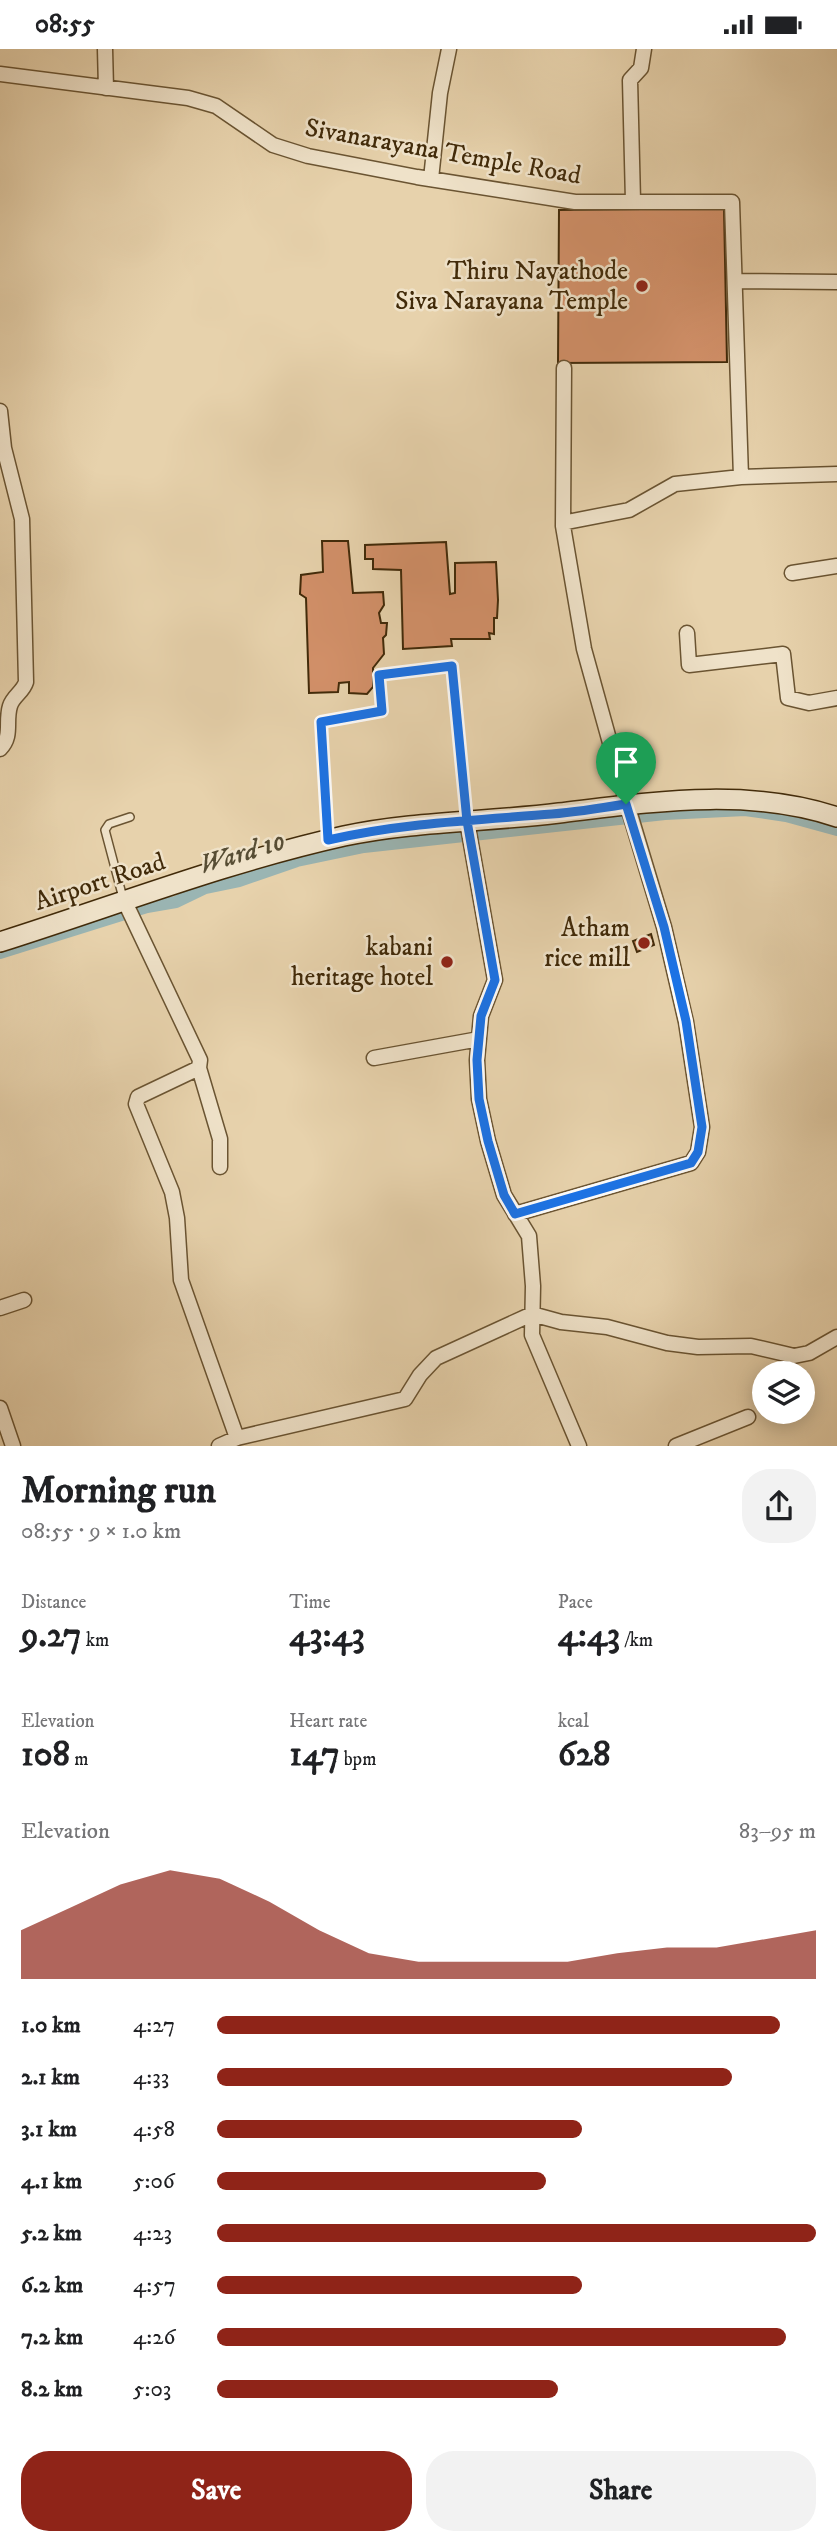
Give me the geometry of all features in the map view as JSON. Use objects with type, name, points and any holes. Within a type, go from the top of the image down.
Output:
[{"type":"main road","name":"Airport Road","points":[[0,942],[129,910],[216,871],[328,840],[360,834],[556,814],[630,813],[727,799],[809,808],[837,817]]},
{"type":"street","points":[[106,49],[106,88]]},
{"type":"street","points":[[431,179],[440,93],[449,49]]},
{"type":"street","points":[[633,201],[630,80],[641,68],[644,49]]},
{"type":"street","name":"Sivanarayana Temple Road","points":[[0,74],[172,94],[216,106],[273,145],[308,156],[431,179],[575,202],[732,202],[741,477]]},
{"type":"street","points":[[735,281],[837,282]]},
{"type":"street","points":[[515,1214],[691,1163],[698,1152],[702,1127],[686,1021],[664,927],[584,649],[563,526],[564,369]]},
{"type":"street","points":[[0,411],[4,448],[22,519],[26,630],[26,682],[11,702],[8,737],[0,749]]},
{"type":"street","points":[[563,526],[567,522],[629,510],[675,484],[741,477],[837,474]]},
{"type":"street","points":[[792,572],[837,566]]},
{"type":"street","points":[[687,633],[689,665],[783,654],[788,698],[809,703],[837,698]]},
{"type":"street","points":[[468,823],[495,980],[481,1016],[479,1099],[504,1195],[530,1236],[532,1335],[579,1446]]},
{"type":"street","points":[[129,910],[200,1060],[199,1068],[220,1139],[220,1167]]},
{"type":"street","points":[[374,1058],[479,1039]]},
{"type":"street","points":[[199,1068],[138,1097],[136,1104],[172,1192],[177,1218],[181,1280],[237,1438]]},
{"type":"street","points":[[0,1308],[24,1300]]},
{"type":"street","points":[[219,1446],[237,1438],[405,1399],[420,1375],[436,1359],[532,1314],[561,1322],[607,1327],[667,1343],[698,1347],[751,1346],[794,1356],[809,1353],[837,1337]]},
{"type":"street","points":[[0,1408],[13,1446]]},
{"type":"street","points":[[676,1446],[748,1417]]},
{"type":"lane","points":[[328,840],[321,722],[382,711],[379,675],[452,666],[468,823]]},
{"type":"lane","points":[[129,910],[105,830],[109,824],[130,817]]},
{"type":"building","name":"Thiru Nayathode Siva Narayana Temple","points":[[724,208],[727,362],[558,363],[559,210]]},
{"type":"building","points":[[322,541],[348,541],[353,593],[383,592],[384,605],[379,613],[381,623],[387,623],[386,635],[383,638],[384,654],[373,668],[373,687],[367,694],[349,693],[349,682],[339,683],[338,692],[309,693],[306,598],[300,594],[301,575],[323,572]]},
{"type":"building","points":[[446,542],[450,594],[455,593],[455,563],[496,562],[498,600],[494,634],[489,633],[490,639],[451,639],[452,646],[403,649],[401,570],[373,569],[373,559],[365,559],[365,545]]},
{"type":"building","name":"Atham rice mill","points":[[651,934],[654,945],[637,952],[633,941]]},
{"type":"waterway","name":"Ward 10","points":[[0,953],[147,907],[176,902],[205,888],[239,881],[297,861],[364,847],[665,814],[745,810],[786,816],[837,830]]},
{"type":"place","name":"Thiru Nayathode Siva Narayana Temple","points":[[642,286]]},
{"type":"place","name":"Atham rice mill","points":[[644,943]]},
{"type":"place","name":"kabani heritage hotel","points":[[447,962]]},
{"type":"route","points":[[626,804],[556,814],[467,821],[412,827],[328,840],[321,722],[382,711],[379,675],[452,666],[467,821],[495,980],[481,1016],[477,1060],[479,1099],[504,1195],[515,1214],[691,1163],[698,1152],[702,1127],[686,1021],[664,927],[626,804]]}]
